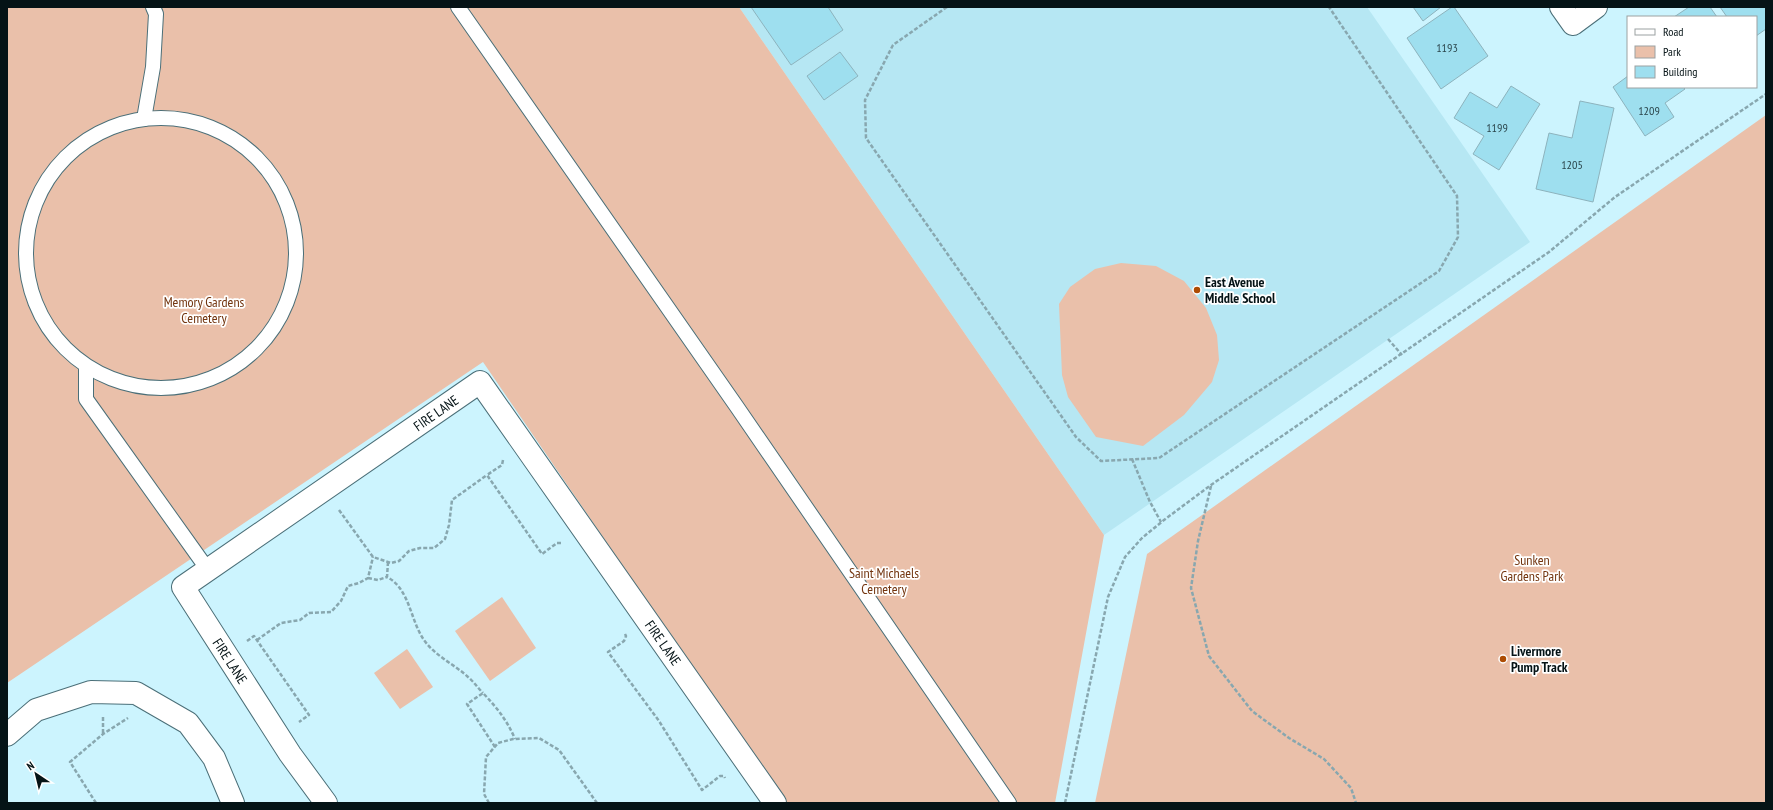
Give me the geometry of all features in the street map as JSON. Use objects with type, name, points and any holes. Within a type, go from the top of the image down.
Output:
[{"type":"street","points":[[1561,7],[1573,24],[1596,7]]},
{"type":"street","name":"FIRE LANE","points":[[326,803],[290,754],[183,587],[480,382],[775,803]]},
{"type":"street","points":[[7,735],[36,710],[91,692],[136,693],[188,723],[214,758],[233,803]]},
{"type":"lane","points":[[144,119],[153,68],[156,14],[153,7]]},
{"type":"lane","points":[[458,7],[728,394],[1009,803]]},
{"type":"lane","points":[[168,117],[191,121],[214,128],[235,139],[253,154],[269,171],[281,191],[287,205],[295,236],[296,259],[286,305],[274,326],[260,345],[242,361],[222,373],[200,382],[177,387],[153,388],[130,385],[108,378],[86,367],[68,352],[52,335],[40,315],[34,300],[26,270],[25,246],[29,223],[36,200],[47,179],[62,161],[79,145],[99,132],[121,124],[144,119],[168,117]]},
{"type":"lane","points":[[86,367],[86,399],[208,570]]},
{"type":"path","points":[[947,7],[893,45],[865,100],[866,138],[1076,438],[1101,461],[1159,458],[1439,271],[1458,237],[1457,196],[1329,7]]},
{"type":"path","points":[[1065,803],[1108,597],[1125,557],[1142,538],[1211,485],[1550,252],[1615,197],[1766,94]]},
{"type":"path","points":[[1388,339],[1402,355]]},
{"type":"path","points":[[336,506],[373,557],[391,563],[399,561],[409,551],[420,548],[434,548],[445,539],[449,525],[452,500],[502,465],[504,461],[501,455]]},
{"type":"path","points":[[1132,459],[1150,502],[1161,522]]},
{"type":"path","points":[[487,475],[542,554],[557,543],[562,543],[566,549]]},
{"type":"path","points":[[1211,485],[1198,541],[1191,588],[1210,656],[1252,710],[1289,738],[1324,759],[1351,788],[1356,803]]},
{"type":"path","points":[[368,578],[373,557]]},
{"type":"path","points":[[387,577],[388,562]]},
{"type":"path","points":[[257,640],[281,623],[300,620],[309,613],[330,612],[341,601],[348,586],[359,583],[368,578],[378,580],[387,577],[396,582],[407,602],[422,638],[428,646],[468,677],[500,711],[515,739]]},
{"type":"path","points":[[623,631],[626,636],[624,642],[608,652],[659,722],[702,790],[720,776],[724,776],[728,782]]},
{"type":"path","points":[[483,693],[467,704],[495,747]]},
{"type":"path","points":[[102,712],[103,734]]},
{"type":"path","points":[[96,803],[70,762],[103,734],[131,716],[125,714]]},
{"type":"path","points":[[489,803],[484,794],[486,757],[498,744],[515,739],[539,738],[559,750],[597,803]]},
{"type":"shaded area","name":"East Avenue Middle School","points":[[739,7],[1367,7],[1530,242],[1104,535]]},
{"type":"green space","name":"Saint Michaels Cemetery","points":[[7,7],[739,7],[1104,535],[1055,803],[785,803],[483,362],[7,683]]},
{"type":"green space","name":"Sunken Gardens Park","points":[[1766,115],[1766,803],[1095,803],[1147,554]]},
{"type":"green space","points":[[1121,263],[1156,266],[1184,281],[1206,308],[1217,335],[1219,360],[1212,382],[1184,415],[1143,446],[1096,437],[1068,397],[1062,375],[1059,304],[1070,287],[1095,269]]},
{"type":"green space","points":[[502,597],[536,648],[490,681],[455,631]]},
{"type":"green space","points":[[407,649],[433,687],[400,709],[374,673]]},
{"type":"building","points":[[751,7],[828,7],[843,30],[791,65]]},
{"type":"building","points":[[1413,7],[1441,7],[1423,21]]},
{"type":"building","points":[[1454,7],[1488,56],[1441,89],[1407,38]]},
{"type":"building","points":[[1689,7],[1710,7],[1716,16],[1676,16]]},
{"type":"building","points":[[1720,7],[1766,7],[1766,29],[1757,35],[1757,16],[1726,16]]},
{"type":"building","points":[[840,52],[858,76],[824,100],[807,76]]},
{"type":"building","points":[[1627,77],[1627,88],[1685,89],[1665,103],[1674,117],[1645,136],[1613,87]]},
{"type":"building","points":[[1511,86],[1540,104],[1499,170],[1473,154],[1484,136],[1454,118],[1470,92],[1497,108]]},
{"type":"building","points":[[1580,101],[1614,108],[1593,202],[1536,189],[1549,133],[1572,138]]},
{"type":"place","name":"East Avenue Middle School","points":[[1197,290]]},
{"type":"place","name":"Livermore Pump Track","points":[[1503,659]]},
{"type":"park label","name":"Memory Gardens Cemetery","points":[[204,310]]}]
